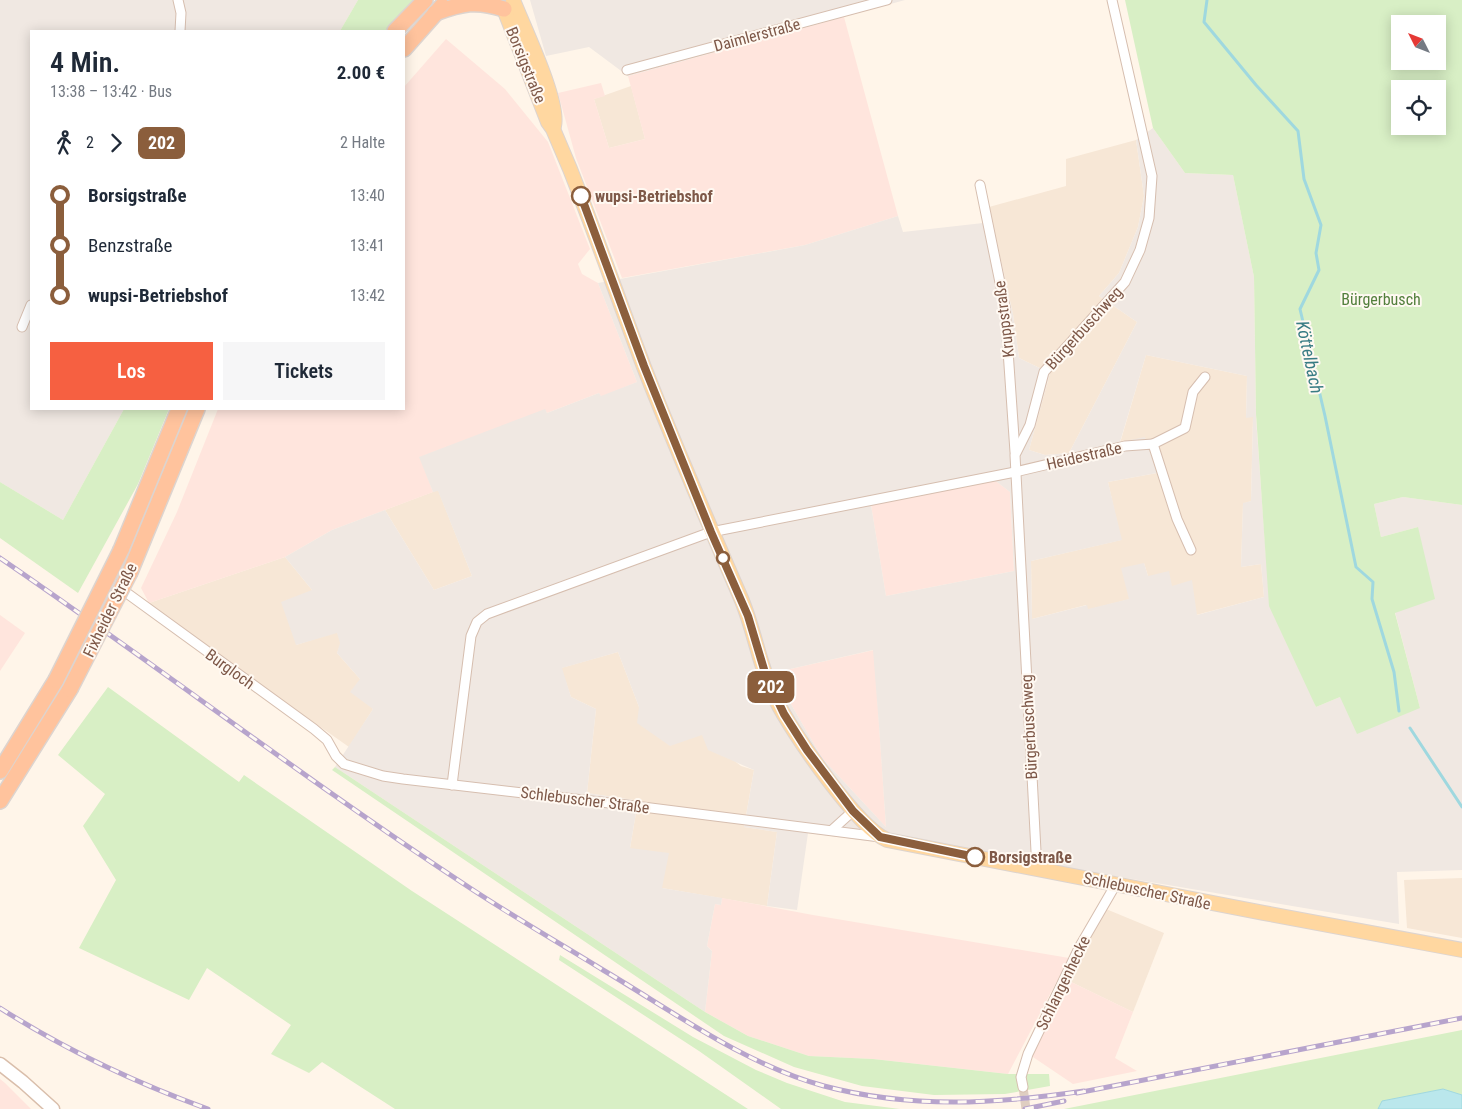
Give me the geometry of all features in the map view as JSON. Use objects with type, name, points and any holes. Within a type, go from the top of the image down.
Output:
[{"type":"highway","points":[[396,30],[424,0]]},
{"type":"highway","points":[[405,48],[448,0]]},
{"type":"highway","points":[[435,13],[472,1],[506,3]]},
{"type":"highway","name":"Fixheider Straße","points":[[0,771],[56,680],[121,550],[179,410]]},
{"type":"highway","name":"Fixheider Straße","points":[[0,801],[70,689],[130,572],[197,410]]},
{"type":"main road","name":"Borsigstraße","points":[[506,3],[548,122],[553,129],[570,169],[644,366],[711,532]]},
{"type":"main road","points":[[711,532],[748,616],[766,676],[776,700],[807,750],[853,811],[880,837]]},
{"type":"main road","name":"Schlebuscher Straße","points":[[880,837],[1234,909],[1462,950]]},
{"type":"main road","points":[[0,1064],[24,1082],[52,1109]]},
{"type":"street","points":[[178,0],[181,13],[180,30]]},
{"type":"street","name":"Daimlerstraße","points":[[627,70],[887,0]]},
{"type":"street","name":"Bürgerbuschweg","points":[[1037,870],[1015,454],[1030,425],[1044,372],[1125,282],[1140,250],[1149,218],[1152,176],[1112,0]]},
{"type":"street","name":"Kruppstraße","points":[[980,185],[1005,307],[1015,454]]},
{"type":"street","points":[[22,327],[30,307]]},
{"type":"street","name":"Heidestraße","points":[[452,785],[471,636],[480,619],[487,614],[711,532],[1015,472],[1125,446],[1153,444],[1185,428],[1193,392],[1205,377]]},
{"type":"street","points":[[1153,444],[1177,519],[1191,550]]},
{"type":"street","name":"Burgloch","points":[[113,583],[327,740],[340,761]]},
{"type":"street","name":"Schlebuscher Straße","points":[[340,761],[383,776],[880,837]]},
{"type":"street","points":[[832,830],[853,811]]},
{"type":"street","name":"Schlangenhecke","points":[[1023,1088],[1021,1077],[1028,1054],[1080,946],[1116,884]]},
{"type":"shaded area","points":[[0,0],[358,0],[341,30],[30,30],[30,410],[123,410],[63,520],[0,482]]},
{"type":"shaded area","points":[[530,0],[905,0],[628,76],[589,47],[546,56]]},
{"type":"shaded area","points":[[844,17],[898,216],[805,245],[622,278],[576,158],[558,93],[601,83],[605,96],[594,99],[609,148],[645,139],[628,76]]},
{"type":"shaded area","points":[[446,39],[505,89],[548,142],[590,249],[578,264],[582,274],[598,283],[637,382],[601,397],[599,393],[547,413],[545,410],[420,457],[433,492],[332,530],[285,557],[149,603],[141,588],[177,512],[218,410],[405,410],[405,86]]},
{"type":"shaded area","points":[[631,86],[645,139],[609,148],[594,99]]},
{"type":"shaded area","points":[[1153,128],[1185,173],[1233,175],[1254,277],[1256,418],[1266,557],[1316,707],[1340,697],[1420,708],[1395,612],[1418,527],[1381,537],[1374,504],[1403,497],[1462,505],[1462,870],[1397,872],[1399,924],[1049,865],[808,833],[797,910],[767,906],[777,832],[744,827],[754,770],[708,750],[702,735],[670,746],[637,723],[639,707],[618,652],[562,668],[571,697],[596,709],[587,793],[640,801],[630,848],[669,853],[662,888],[722,898],[721,905],[715,904],[707,946],[712,951],[705,1012],[335,767],[373,709],[350,692],[360,679],[337,653],[340,643],[337,633],[296,645],[281,602],[312,590],[285,557],[332,530],[385,510],[434,590],[472,576],[438,491],[433,492],[419,457],[545,409],[547,413],[599,393],[601,396],[637,382],[598,283],[805,245],[898,216],[903,232],[992,222],[1013,314],[1019,358],[1050,373],[1029,450],[1045,455],[1069,453],[1137,322],[1099,296],[1119,273],[1138,227],[1144,196],[1136,140]],"holes":[[[1146,355],[1247,376],[1246,418],[1253,417],[1251,501],[1243,503],[1241,567],[1261,564],[1264,597],[1197,615],[1192,580],[1172,586],[1169,571],[1148,576],[1144,563],[1121,568],[1129,599],[1088,609],[1087,605],[1032,619],[1031,561],[1122,540],[1108,482],[1157,473],[1145,437],[1120,442]],[[986,480],[997,482],[1010,492],[1014,571],[886,596],[871,505]],[[873,650],[886,827],[822,758],[773,673]]]},
{"type":"shaded area","points":[[1136,140],[1144,196],[1138,227],[1119,273],[1099,296],[1137,322],[1069,453],[1045,455],[1029,450],[1050,373],[1019,358],[1013,314],[989,207],[1066,186],[1066,159]]},
{"type":"shaded area","points":[[1146,355],[1247,376],[1246,417],[1253,417],[1251,501],[1243,504],[1241,567],[1261,564],[1264,597],[1196,615],[1172,586],[1148,576],[1144,563],[1130,599],[1087,610],[1086,605],[1032,619],[1031,561],[1121,540],[1108,482],[1157,473],[1120,443]]},
{"type":"shaded area","points":[[986,480],[997,482],[1010,492],[1014,571],[886,596],[871,505]]},
{"type":"shaded area","points":[[438,490],[472,576],[434,590],[385,510]]},
{"type":"shaded area","points":[[285,557],[312,590],[296,645],[337,632],[341,643],[337,653],[360,679],[373,709],[349,747],[148,606],[149,603]]},
{"type":"shaded area","points":[[0,615],[25,633],[0,671]]},
{"type":"shaded area","points":[[874,650],[886,827],[822,758],[773,673]]},
{"type":"shaded area","points":[[618,652],[639,707],[702,735],[741,766],[754,770],[744,827],[777,832],[767,906],[662,888],[630,848],[640,801],[587,793],[596,709],[571,697],[561,668]]},
{"type":"shaded area","points":[[1462,878],[1462,938],[1407,928],[1404,880]]},
{"type":"shaded area","points":[[722,898],[1069,958],[1008,1074],[873,1059],[809,1056],[748,1036],[705,1012],[712,951],[707,946],[715,904],[721,905]]},
{"type":"shaded area","points":[[1106,909],[1164,933],[1133,1012],[1067,980],[1099,915]]},
{"type":"shaded area","points":[[1067,980],[1133,1012],[1115,1058],[1137,1071],[1073,1084],[1030,1055]]},
{"type":"shaded area","points":[[0,1079],[5,1083],[31,1109],[0,1109]]},
{"type":"green space","points":[[358,0],[413,0],[386,30],[341,30]]},
{"type":"green space","name":"Bürgerbusch","points":[[1125,0],[1462,0],[1462,505],[1403,497],[1374,504],[1381,537],[1418,527],[1435,599],[1395,613],[1420,708],[1357,734],[1340,697],[1316,707],[1269,606],[1256,414],[1254,277],[1233,175],[1185,173],[1153,128]]},
{"type":"green space","points":[[123,410],[169,410],[138,484],[78,593],[0,538],[0,482],[63,520]]},
{"type":"green space","points":[[108,687],[239,782],[244,775],[412,891],[748,1109],[395,1109],[322,1062],[309,1073],[271,1054],[291,1025],[207,968],[189,1000],[79,948],[116,880],[83,826],[105,794],[58,755]]},
{"type":"green space","points":[[335,767],[705,1012],[748,1036],[809,1056],[873,1059],[1008,1074],[1049,1074],[1050,1086],[1005,1094],[934,1095],[862,1086],[794,1067],[724,1036],[332,770]]},
{"type":"green space","points":[[560,955],[693,1037],[756,1070],[787,1083],[845,1102],[900,1109],[781,1109],[699,1051],[559,960]]},
{"type":"green space","points":[[1462,1030],[1462,1095],[1443,1089],[1383,1101],[1378,1109],[1064,1109]]},
{"type":"water","points":[[1443,1089],[1462,1095],[1462,1109],[1378,1109],[1382,1101]]},
{"type":"waterway","name":"Köttelbach","points":[[1207,0],[1204,22],[1256,85],[1298,131],[1304,179],[1321,225],[1316,253],[1319,270],[1300,309],[1325,416],[1356,567],[1373,582],[1372,599],[1394,672],[1399,711]]},
{"type":"waterway","name":"Köttelbach","points":[[1410,728],[1462,807]]},
{"type":"tunnel","points":[[1023,1087],[1026,1109]]},
{"type":"railway","points":[[0,558],[410,848],[520,920],[710,1036],[738,1051],[794,1076],[824,1086],[889,1098],[921,1101],[986,1101],[1084,1091]]},
{"type":"railway","points":[[0,1008],[49,1037],[101,1064],[154,1088],[208,1109]]},
{"type":"railway","points":[[1077,1093],[1462,1018]]},
{"type":"railway","points":[[1025,1109],[1064,1101]]},
{"type":"bus line","name":"202","points":[[581,196],[644,366],[711,532],[741,598],[766,676],[784,714],[807,750],[853,811],[880,837],[975,857]]},
{"type":"place","name":"wupsi-Betriebshof","points":[[581,196]]},
{"type":"place","name":"Borsigstraße","points":[[975,857]]}]
